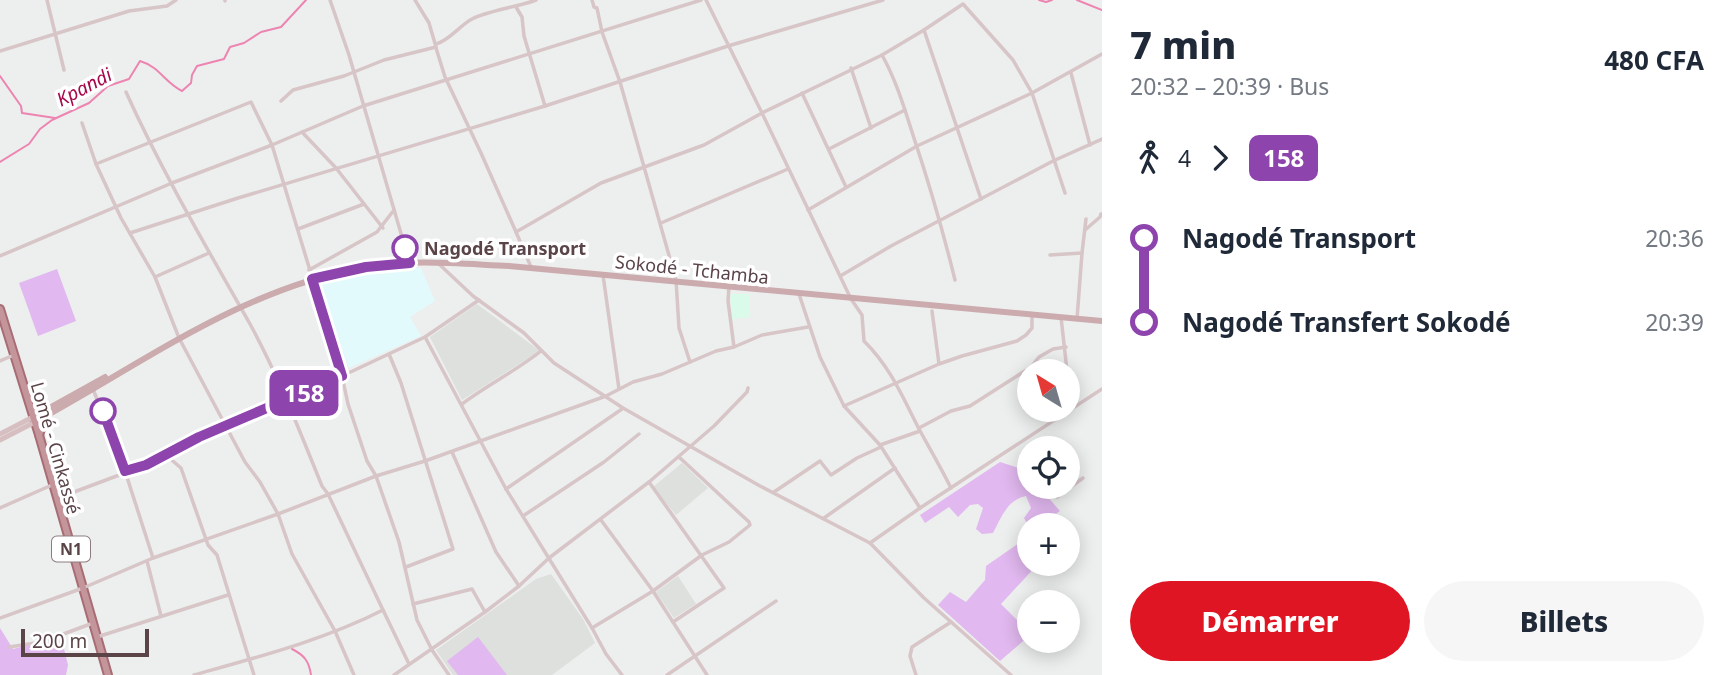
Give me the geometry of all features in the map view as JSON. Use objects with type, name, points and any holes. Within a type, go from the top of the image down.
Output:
[{"type":"highway","name":"Lomé - Cinkassé","points":[[0,309],[108,675]]},
{"type":"highway","points":[[39,435],[47,416]]},
{"type":"main road","name":"Sokodé - Tchamba","points":[[34,420],[179,338],[239,308],[312,279],[366,267],[439,263],[532,268],[1098,321]]},
{"type":"main road","name":"Sokodé - Tchamba","points":[[34,420],[47,416],[132,364]]},
{"type":"main road","points":[[0,434],[34,420]]},
{"type":"main road","points":[[0,440],[34,420]]},
{"type":"street","points":[[47,0],[64,70]]},
{"type":"street","points":[[0,51],[129,11],[167,6],[176,0]]},
{"type":"street","points":[[330,0],[410,263]]},
{"type":"street","points":[[415,0],[425,15],[447,80],[532,268]]},
{"type":"street","points":[[281,100],[293,90],[436,45],[448,39],[454,31],[475,17],[516,8],[536,0]]},
{"type":"street","points":[[592,0],[597,8],[602,32],[620,82],[661,223],[676,280],[678,328],[690,362]]},
{"type":"street","points":[[0,256],[363,106],[703,0],[762,113],[842,275],[851,299],[862,315],[864,341],[878,354],[886,371],[897,383],[951,488]]},
{"type":"street","points":[[130,233],[883,0]]},
{"type":"street","points":[[516,232],[601,184],[704,145],[850,68],[882,55],[963,4],[1013,60],[1032,93],[1065,193]]},
{"type":"street","points":[[516,8],[522,17],[529,55],[545,106]]},
{"type":"street","points":[[924,30],[981,199]]},
{"type":"street","points":[[808,210],[917,146],[1032,93],[1102,54]]},
{"type":"street","points":[[882,55],[893,75],[917,146],[955,280]]},
{"type":"street","points":[[850,68],[871,128]]},
{"type":"street","points":[[1071,73],[1090,145]]},
{"type":"street","points":[[126,92],[149,142],[251,326],[322,486],[409,664]]},
{"type":"street","points":[[802,93],[846,187]]},
{"type":"street","points":[[96,164],[251,102],[272,145],[342,376],[348,404],[367,461],[390,512],[406,567],[417,620],[432,650],[449,675]]},
{"type":"street","points":[[830,149],[905,110]]},
{"type":"street","points":[[82,123],[96,164],[116,207],[155,277],[179,338],[226,426],[278,514],[292,554],[335,631],[354,675]]},
{"type":"street","points":[[302,132],[336,168],[383,228]]},
{"type":"street","points":[[842,275],[940,220],[1102,139]]},
{"type":"street","points":[[661,223],[788,169]]},
{"type":"street","points":[[298,229],[364,204]]},
{"type":"street","points":[[309,270],[383,228],[394,210]]},
{"type":"street","points":[[1085,230],[1101,214]]},
{"type":"street","points":[[1077,319],[1086,219]]},
{"type":"street","points":[[155,277],[209,253]]},
{"type":"street","points":[[1049,255],[1082,253]]},
{"type":"street","points":[[439,263],[479,300],[524,333],[554,363],[623,408],[870,543],[951,622],[1011,675]]},
{"type":"street","points":[[603,275],[619,389]]},
{"type":"street","points":[[729,286],[728,301],[734,347]]},
{"type":"street","points":[[799,294],[820,357],[844,406],[881,446],[920,508]]},
{"type":"street","points":[[56,498],[166,456],[182,446],[389,354],[425,337],[479,300]]},
{"type":"street","points":[[932,311],[939,364]]},
{"type":"street","points":[[844,406],[939,364],[1017,341],[1032,328],[1032,315]]},
{"type":"street","points":[[1061,317],[1066,359]]},
{"type":"street","points":[[1098,321],[1102,327]]},
{"type":"street","points":[[0,618],[83,589],[147,560],[376,476],[481,442],[607,396],[716,351],[734,347],[762,335],[808,327]]},
{"type":"street","points":[[425,337],[506,489],[593,628],[606,654],[622,675]]},
{"type":"street","points":[[774,492],[820,461],[831,475],[857,458],[919,430],[951,411],[970,406],[1031,367],[1039,356],[1053,349],[1066,347]]},
{"type":"street","points":[[461,404],[541,350]]},
{"type":"street","points":[[389,354],[401,383],[453,549],[406,567]]},
{"type":"street","points":[[0,361],[14,355]]},
{"type":"street","points":[[394,675],[485,612],[549,558],[649,482],[690,447],[748,388]]},
{"type":"street","points":[[93,389],[125,471],[153,558]]},
{"type":"street","points":[[1080,404],[1102,389]]},
{"type":"street","points":[[506,489],[623,408]]},
{"type":"street","points":[[870,543],[1053,422]]},
{"type":"street","points":[[523,516],[604,462],[639,434]]},
{"type":"street","points":[[452,452],[496,552],[519,586]]},
{"type":"street","points":[[166,456],[171,457],[181,468],[208,545],[217,555],[254,675]]},
{"type":"street","points":[[593,628],[653,591],[702,555],[729,542],[750,525],[679,457]]},
{"type":"street","points":[[824,518],[895,468]]},
{"type":"street","points":[[649,482],[724,588],[673,622]]},
{"type":"street","points":[[0,508],[52,485]]},
{"type":"street","points":[[601,520],[653,591],[707,675]]},
{"type":"street","points":[[147,560],[161,617]]},
{"type":"street","points":[[413,604],[472,589],[485,612]]},
{"type":"street","points":[[97,637],[229,595]]},
{"type":"street","points":[[667,675],[776,601]]},
{"type":"street","points":[[194,675],[335,631],[383,610]]},
{"type":"street","points":[[9,648],[42,642],[93,622]]},
{"type":"street","points":[[916,675],[910,656],[912,647],[951,622]]},
{"type":"shaded area","points":[[421,268],[435,301],[410,317],[421,336],[349,368],[318,281],[378,270]]},
{"type":"shaded area","points":[[57,269],[76,321],[38,336],[19,283]]},
{"type":"shaded area","points":[[730,294],[750,294],[750,317],[732,319]]},
{"type":"shaded area","points":[[477,304],[540,351],[462,400],[430,337]]},
{"type":"shaded area","points":[[1000,462],[1017,467],[1017,499],[1009,506],[993,533],[982,534],[976,529],[983,508],[978,504],[970,505],[958,517],[949,507],[925,523],[920,515]]},
{"type":"shaded area","points":[[682,463],[708,488],[676,515],[653,487]]},
{"type":"shaded area","points":[[1027,499],[1050,499],[1060,511],[1028,513],[1031,508]]},
{"type":"shaded area","points":[[1017,544],[1017,576],[1027,576],[1001,604],[1017,620],[1017,646],[1000,661],[938,605],[950,592],[966,602],[985,580],[986,566]]},
{"type":"shaded area","points":[[551,574],[583,619],[595,643],[552,675],[453,675],[436,650],[536,579]]},
{"type":"shaded area","points":[[678,576],[696,604],[674,618],[656,592]]},
{"type":"shaded area","points":[[0,628],[13,649],[61,637],[68,665],[66,675],[0,675]]},
{"type":"shaded area","points":[[478,637],[507,675],[458,675],[447,661]]},
{"type":"waterway","name":"Kpandi","points":[[0,162],[29,144],[40,129],[52,120],[89,103],[108,86],[129,79],[140,61],[182,91],[191,83],[197,66],[224,59],[230,47],[244,43],[261,32],[281,27],[306,0]]},
{"type":"waterway","name":"Kpandi","points":[[1039,0],[1052,0]]},
{"type":"waterway","name":"Kpandi","points":[[1077,0],[1102,10]]},
{"type":"waterway","points":[[0,76],[21,106],[22,113],[55,118]]},
{"type":"waterway","points":[[292,649],[305,659],[311,675]]},
{"type":"bus line","name":"158","points":[[103,411],[125,471],[146,465],[199,437],[342,376],[312,279],[366,267],[410,263],[405,248]]},
{"type":"place","name":"Nagodé Transport","points":[[405,248]]}]
